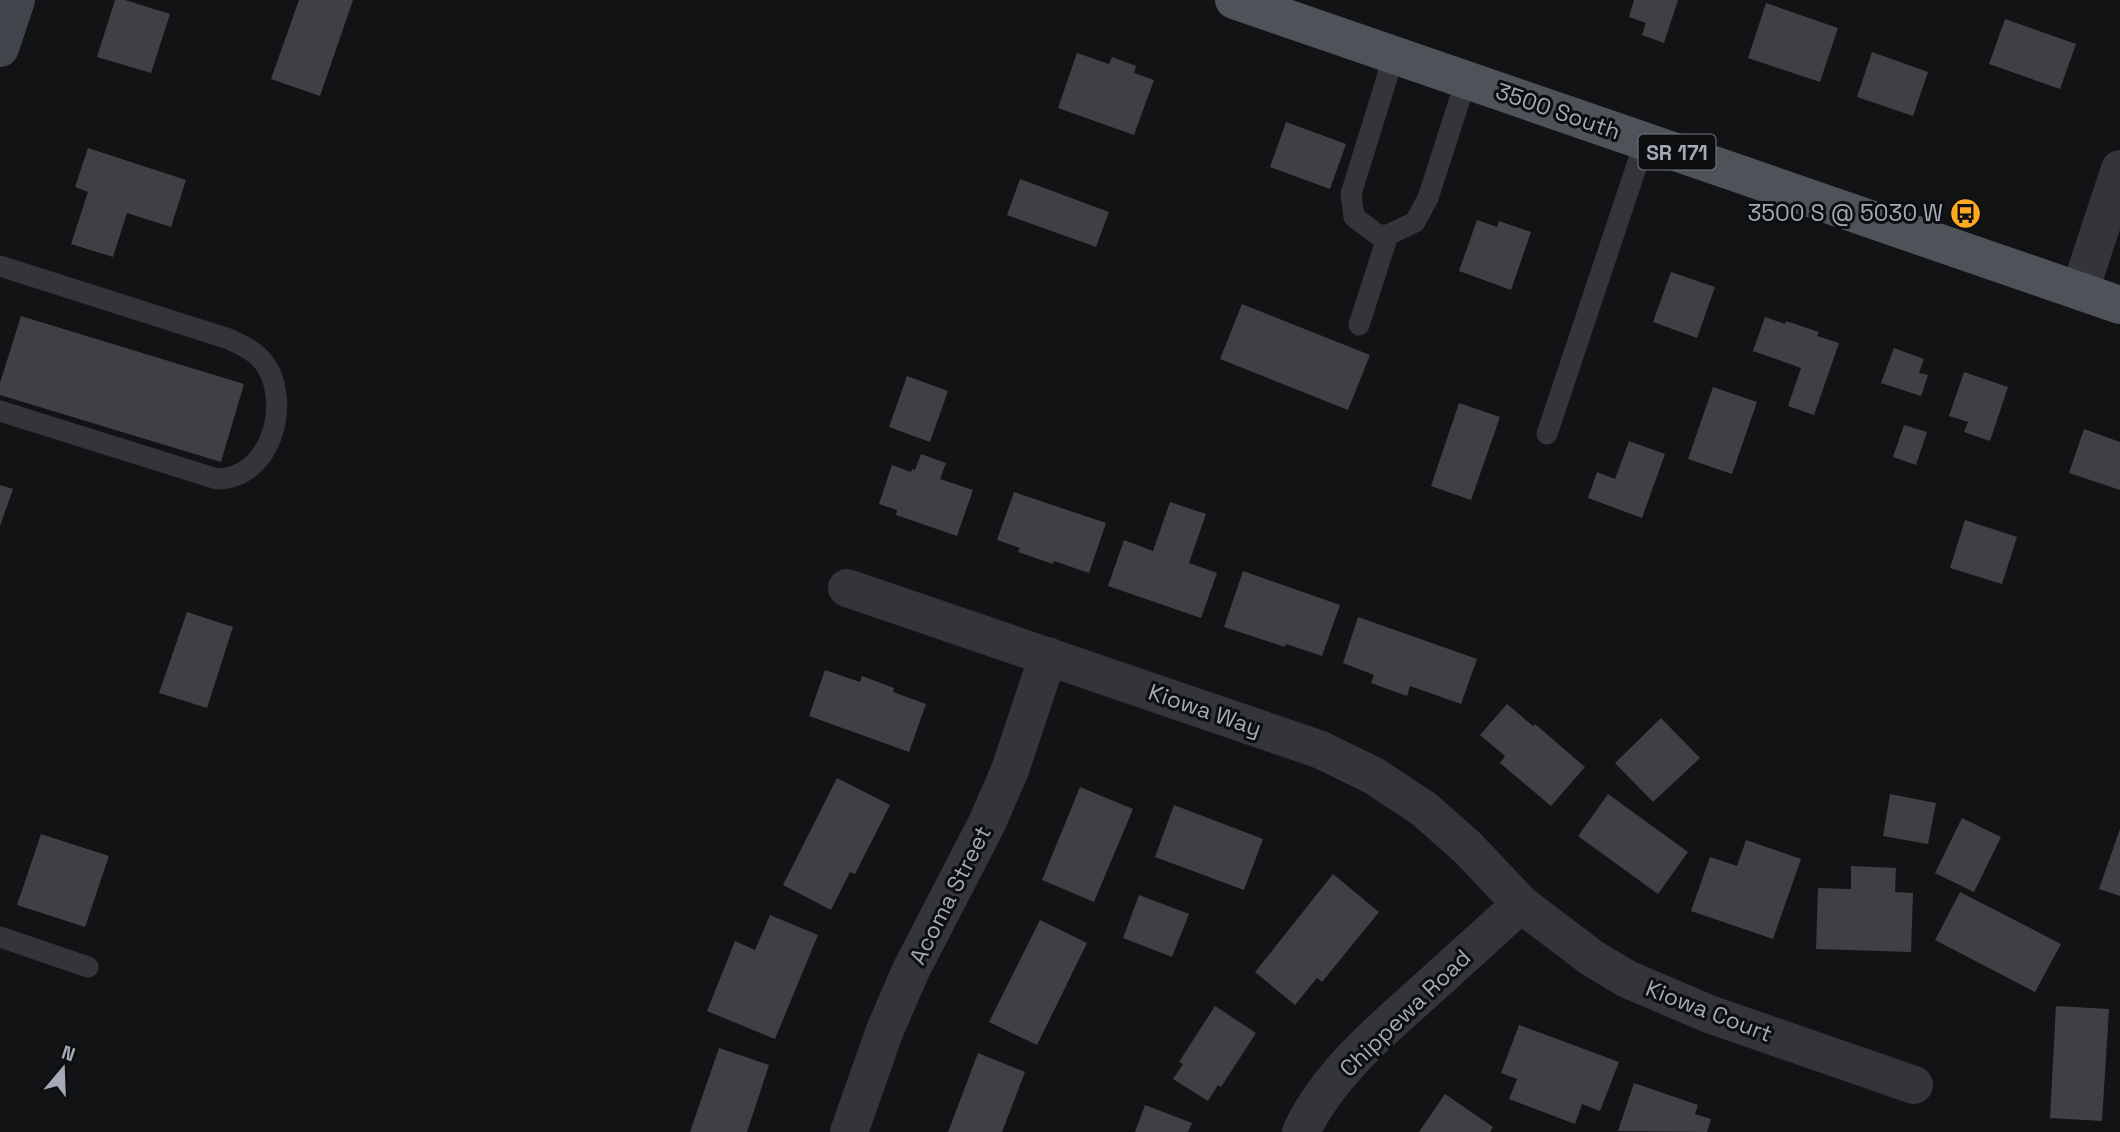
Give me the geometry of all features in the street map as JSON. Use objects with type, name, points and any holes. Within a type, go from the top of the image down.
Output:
[{"type":"main road","name":"3500 South","points":[[1234,0],[2120,304]]},
{"type":"street","points":[[0,48],[16,0]]},
{"type":"street","points":[[2080,290],[2120,169]]},
{"type":"street","name":"Kiowa Way","points":[[847,588],[1292,740],[1357,768],[1400,793],[1447,828],[1521,904]]},
{"type":"street","name":"Acoma Street","points":[[849,1132],[885,1030],[911,970],[987,823],[1006,779],[1048,656]]},
{"type":"street","name":"Kiowa Court","points":[[1521,904],[1592,958],[1627,979],[1666,997],[1914,1085]]},
{"type":"street","name":"Chippewa Road","points":[[1301,1132],[1327,1091],[1355,1057],[1385,1026],[1521,904]]},
{"type":"lane","points":[[1394,55],[1351,194],[1354,217],[1378,235],[1388,235],[1415,222],[1429,198],[1466,80]]},
{"type":"lane","points":[[1547,434],[1645,141]]},
{"type":"lane","points":[[1360,325],[1388,235]]},
{"type":"lane","points":[[0,411],[216,479],[230,479],[247,472],[261,457],[272,434],[277,394],[267,366],[246,346],[1,271]]},
{"type":"lane","points":[[0,937],[88,967]]},
{"type":"building","points":[[115,0],[125,0],[170,14],[151,73],[97,57]]},
{"type":"building","points":[[299,0],[353,0],[320,96],[271,79]]},
{"type":"building","points":[[1634,0],[1678,0],[1664,43],[1642,35],[1646,23],[1629,17]]},
{"type":"building","points":[[1766,3],[1838,28],[1820,82],[1748,58]]},
{"type":"building","points":[[2005,19],[2076,44],[2060,89],[1989,64]]},
{"type":"building","points":[[1872,52],[1928,72],[1913,116],[1857,97]]},
{"type":"building","points":[[1077,53],[1109,64],[1112,57],[1136,66],[1134,73],[1154,80],[1134,135],[1058,108]]},
{"type":"building","points":[[1286,122],[1346,144],[1330,189],[1270,167]]},
{"type":"building","points":[[88,148],[186,180],[171,227],[127,213],[113,257],[71,244],[88,192],[75,187]]},
{"type":"building","points":[[1020,179],[1109,212],[1096,247],[1007,215]]},
{"type":"building","points":[[1477,220],[1497,227],[1499,221],[1531,232],[1511,290],[1459,271]]},
{"type":"building","points":[[1671,272],[1715,287],[1697,338],[1653,322]]},
{"type":"building","points":[[1242,304],[1370,355],[1348,410],[1220,359]]},
{"type":"building","points":[[21,316],[244,384],[221,462],[0,395],[0,383]]},
{"type":"building","points":[[1765,317],[1819,332],[1817,336],[1839,343],[1814,415],[1788,406],[1801,368],[1753,351]]},
{"type":"building","points":[[1894,348],[1924,359],[1919,373],[1928,375],[1921,396],[1881,383]]},
{"type":"building","points":[[1964,372],[2008,387],[1990,441],[1964,432],[1968,422],[1949,416]]},
{"type":"building","points":[[907,376],[948,391],[930,442],[889,427]]},
{"type":"building","points":[[1713,387],[1757,402],[1732,474],[1688,459]]},
{"type":"building","points":[[1459,403],[1500,417],[1471,500],[1431,486]]},
{"type":"building","points":[[1904,425],[1927,432],[1916,465],[1893,457]]},
{"type":"building","points":[[2084,429],[2120,442],[2120,490],[2069,473]]},
{"type":"building","points":[[1629,441],[1665,454],[1642,518],[1588,498],[1597,472],[1615,479]]},
{"type":"building","points":[[921,454],[946,463],[940,479],[973,490],[957,536],[896,515],[897,510],[879,504],[892,465],[911,472],[912,469],[915,470]]},
{"type":"building","points":[[0,485],[13,489],[0,526]]},
{"type":"building","points":[[1014,492],[1106,523],[1089,573],[1018,552],[1020,548],[997,540]]},
{"type":"building","points":[[1170,502],[1206,514],[1189,563],[1217,573],[1201,618],[1108,586],[1124,540],[1153,551]]},
{"type":"building","points":[[1965,520],[2017,537],[2002,584],[1950,568]]},
{"type":"building","points":[[1243,571],[1340,605],[1322,656],[1224,627]]},
{"type":"building","points":[[187,612],[233,627],[207,708],[159,693]]},
{"type":"building","points":[[1358,617],[1477,659],[1461,704],[1410,686],[1407,696],[1371,683],[1374,675],[1343,663]]},
{"type":"building","points":[[825,670],[860,682],[862,676],[894,688],[893,692],[926,704],[909,752],[809,716]]},
{"type":"building","points":[[1507,704],[1585,767],[1551,806],[1500,763],[1505,756],[1480,735]]},
{"type":"building","points":[[1661,718],[1700,758],[1653,802],[1615,763]]},
{"type":"building","points":[[837,778],[890,805],[855,874],[850,872],[831,910],[783,885]]},
{"type":"building","points":[[1080,787],[1133,809],[1094,902],[1042,880]]},
{"type":"building","points":[[1608,794],[1688,852],[1658,894],[1578,836]]},
{"type":"building","points":[[1890,794],[1936,803],[1928,844],[1883,836]]},
{"type":"building","points":[[1174,805],[1263,839],[1244,890],[1155,857]]},
{"type":"building","points":[[1962,818],[2001,837],[1974,892],[1935,873]]},
{"type":"building","points":[[2120,829],[2120,896],[2099,889]]},
{"type":"building","points":[[41,834],[109,856],[85,927],[17,905]]},
{"type":"building","points":[[1746,840],[1801,859],[1773,939],[1691,911],[1710,857],[1737,866]]},
{"type":"building","points":[[1851,866],[1896,868],[1895,892],[1913,893],[1911,952],[1816,949],[1818,888],[1851,889]]},
{"type":"building","points":[[1333,874],[1379,912],[1322,982],[1317,978],[1295,1005],[1255,972]]},
{"type":"building","points":[[1960,892],[2061,944],[2035,992],[1935,940]]},
{"type":"building","points":[[1139,895],[1189,914],[1172,957],[1123,938]]},
{"type":"building","points":[[770,915],[818,935],[775,1039],[707,1011],[735,941],[755,950]]},
{"type":"building","points":[[1040,920],[1087,943],[1037,1045],[989,1022]]},
{"type":"building","points":[[1215,1006],[1256,1033],[1221,1087],[1218,1085],[1208,1101],[1173,1079],[1183,1064],[1179,1062]]},
{"type":"building","points":[[2056,1006],[2109,1009],[2102,1121],[2050,1118]]},
{"type":"building","points":[[1519,1025],[1619,1062],[1600,1111],[1582,1104],[1575,1124],[1509,1099],[1517,1079],[1501,1073]]},
{"type":"building","points":[[719,1048],[769,1065],[747,1132],[690,1132]]},
{"type":"building","points":[[978,1053],[1025,1072],[1002,1132],[948,1132]]},
{"type":"building","points":[[1634,1083],[1698,1105],[1695,1114],[1711,1119],[1707,1132],[1618,1131]]},
{"type":"building","points":[[1445,1094],[1493,1127],[1490,1132],[1419,1132]]},
{"type":"building","points":[[1145,1105],[1192,1123],[1188,1132],[1135,1132]]},
{"type":"place","name":"3500 S @ 5030 W","points":[[1966,213]]}]
